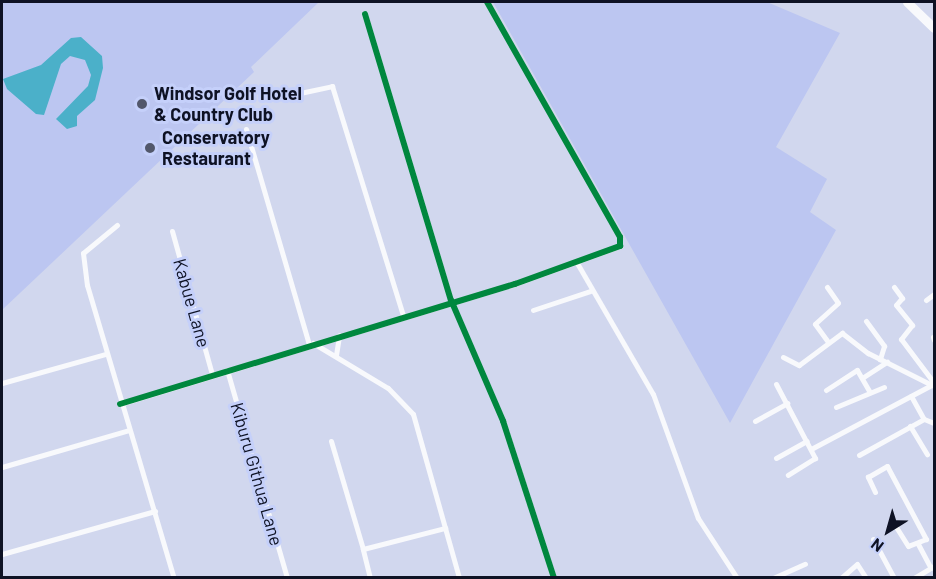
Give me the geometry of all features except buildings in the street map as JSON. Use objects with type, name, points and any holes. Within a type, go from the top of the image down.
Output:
[{"type":"main road","points":[[907,2],[934,28]]},
{"type":"street","points":[[120,404],[617,249],[620,237],[487,2]]},
{"type":"street","points":[[365,14],[451,300],[503,422],[554,578]]},
{"type":"street","points":[[300,93],[332,86],[403,316]]},
{"type":"street","points":[[246,129],[311,344],[336,355],[399,395],[413,414],[459,578]]},
{"type":"street","points":[[117,225],[83,253],[83,260],[105,354],[174,578]]},
{"type":"street","name":"Kabue Lane","points":[[172,231],[212,374]]},
{"type":"street","points":[[577,263],[590,291],[652,394],[698,518],[737,578]]},
{"type":"street","points":[[827,287],[838,303],[815,324],[828,342]]},
{"type":"street","points":[[894,288],[902,298],[896,305],[912,325],[901,339],[934,384]]},
{"type":"street","points":[[533,310],[590,291]]},
{"type":"street","points":[[926,300],[934,294]]},
{"type":"street","points":[[866,321],[884,346],[880,359]]},
{"type":"street","points":[[783,357],[797,366],[828,342],[844,333],[880,359],[934,384]]},
{"type":"street","points":[[336,355],[339,335]]},
{"type":"street","points":[[2,383],[105,354]]},
{"type":"street","points":[[862,378],[887,362]]},
{"type":"street","name":"Kiburu Githua Lane","points":[[227,370],[287,578]]},
{"type":"street","points":[[826,390],[856,370],[869,391]]},
{"type":"street","points":[[928,375],[934,370]]},
{"type":"street","points":[[777,384],[811,448],[814,460],[788,475]]},
{"type":"street","points":[[811,448],[934,384]]},
{"type":"street","points":[[836,407],[869,391],[884,387]]},
{"type":"street","points":[[910,396],[924,419],[934,423]]},
{"type":"street","points":[[755,421],[787,404]]},
{"type":"street","points":[[859,455],[924,419]]},
{"type":"street","points":[[910,426],[927,454]]},
{"type":"street","points":[[2,467],[129,430]]},
{"type":"street","points":[[331,441],[370,578]]},
{"type":"street","points":[[776,458],[807,441]]},
{"type":"street","points":[[875,492],[868,477],[887,466],[926,536],[918,544],[908,546],[894,524]]},
{"type":"street","points":[[2,554],[155,511]]},
{"type":"street","points":[[363,549],[445,528]]},
{"type":"street","points":[[873,539],[894,578]]},
{"type":"street","points":[[918,544],[930,568],[930,578]]},
{"type":"street","points":[[773,578],[805,564]]},
{"type":"street","points":[[841,578],[857,564],[866,578]]},
{"type":"street","points":[[914,578],[930,568]]},
{"type":"shaded area","points":[[2,2],[319,2],[251,67],[254,72],[2,310]]},
{"type":"shaded area","points":[[493,2],[767,2],[840,33],[776,147],[827,179],[810,212],[836,230],[730,423]]},
{"type":"shaded area","points":[[81,37],[102,56],[103,68],[95,100],[77,116],[77,126],[67,129],[56,119],[88,86],[91,75],[85,60],[70,56],[61,64],[44,115],[36,114],[7,89],[3,79],[41,65],[71,38]]},
{"type":"cycle path","points":[[120,404],[515,284],[620,246],[620,237],[487,2]]},
{"type":"cycle path","points":[[365,14],[451,300],[503,421],[554,578]]},
{"type":"place","name":"Windsor Golf Hotel & Country Club","points":[[142,104]]},
{"type":"place","name":"Conservatory Restaurant","points":[[150,148]]}]
